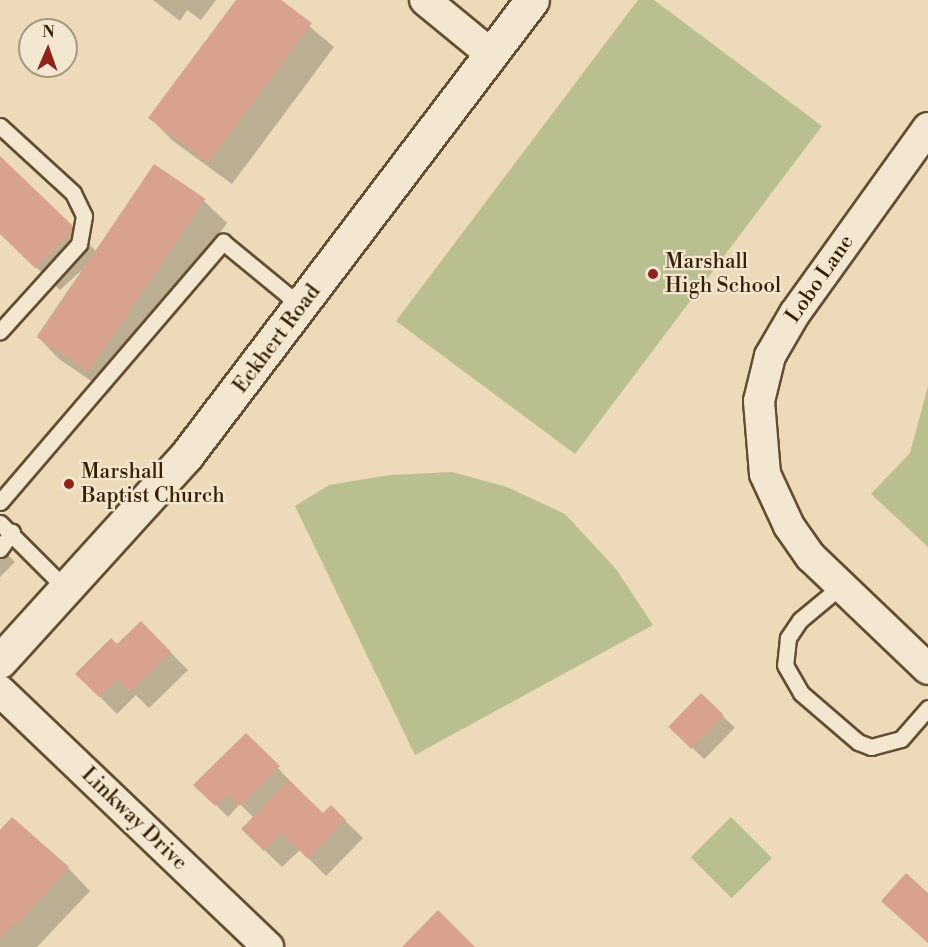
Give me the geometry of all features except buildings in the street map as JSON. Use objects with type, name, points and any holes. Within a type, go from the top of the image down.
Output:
[{"type":"main road","name":"Eckhert Road","points":[[0,661],[186,456],[302,307],[532,0]]},
{"type":"street","points":[[425,0],[492,55]]},
{"type":"street","name":"Lobo Lane","points":[[928,128],[795,314],[770,356],[759,401],[765,474],[789,526],[811,557],[928,669]]},
{"type":"street","name":"Linkway Drive","points":[[0,691],[268,947]]},
{"type":"lane","points":[[0,126],[73,193],[84,216],[79,243],[0,331]]},
{"type":"lane","points":[[0,502],[223,242],[302,307]]},
{"type":"lane","points":[[0,549],[6,528],[66,589]]},
{"type":"lane","points":[[841,586],[800,620],[788,638],[785,665],[801,693],[858,742],[871,747],[901,739],[928,708]]},
{"type":"green space","points":[[638,0],[654,0],[822,126],[575,454],[396,321]]},
{"type":"green space","points":[[928,386],[928,547],[871,494],[910,453]]},
{"type":"green space","points":[[452,472],[507,487],[565,514],[616,569],[653,625],[415,755],[295,506],[329,485],[390,475]]},
{"type":"green space","points":[[731,817],[772,858],[732,898],[691,857]]},
{"type":"place","name":"Marshall High School","points":[[653,274]]},
{"type":"place","name":"Marshall Baptist Church","points":[[69,484]]}]
